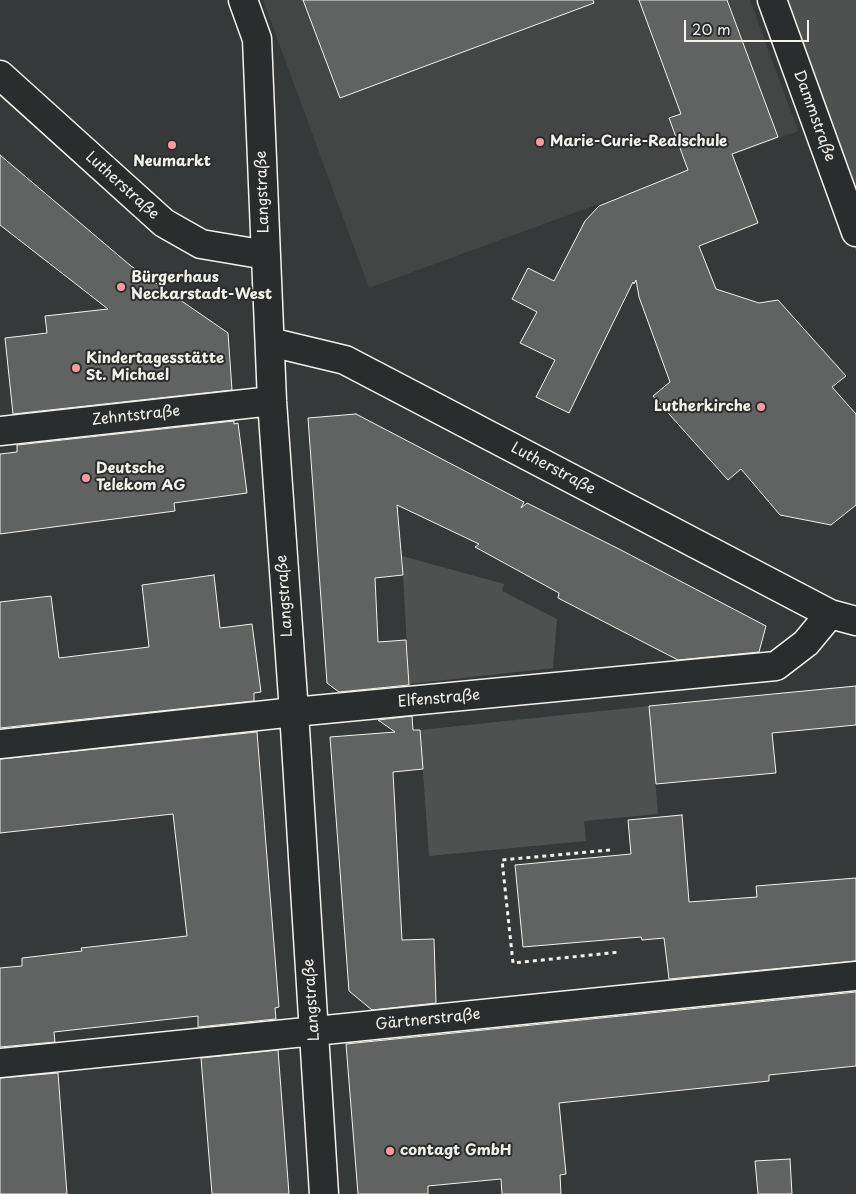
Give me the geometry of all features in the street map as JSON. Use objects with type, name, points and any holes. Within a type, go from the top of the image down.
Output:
[{"type":"street","name":"Langstraße","points":[[243,0],[257,38],[272,401],[294,712],[324,1194]]},
{"type":"street","name":"Dammstraße","points":[[772,0],[856,232]]},
{"type":"street","name":"Lutherstraße","points":[[4,85],[164,224],[201,244],[266,255]]},
{"type":"street","name":"Lutherstraße","points":[[270,342],[345,360],[843,618]]},
{"type":"street","name":"Zehntstraße","points":[[0,431],[272,401]]},
{"type":"street","name":"Elfenstraße","points":[[0,744],[294,712],[776,666],[843,618]]},
{"type":"street","name":"Gärtnerstraße","points":[[0,1063],[856,976]]},
{"type":"path","points":[[610,850],[502,860],[513,963],[620,952]]},
{"type":"shaded area","name":"Marie-Curie-Realschule","points":[[263,0],[750,0],[798,131],[369,288]]},
{"type":"shaded area","points":[[757,0],[856,0],[856,251]]},
{"type":"shaded area","points":[[402,556],[504,584],[502,591],[557,619],[553,668],[409,684]]},
{"type":"shaded area","points":[[649,706],[658,814],[584,821],[586,841],[429,856],[420,730]]},
{"type":"building","points":[[303,0],[593,0],[594,3],[340,98]]},
{"type":"building","points":[[639,0],[727,0],[778,137],[732,154],[758,223],[699,246],[716,289],[759,303],[778,300],[846,376],[832,387],[856,414],[856,505],[831,525],[780,515],[741,469],[728,480],[653,396],[670,382],[639,297],[636,280],[634,284],[633,282],[569,413],[536,397],[555,360],[520,343],[537,312],[512,299],[528,268],[554,281],[585,221],[599,206],[688,170],[669,118],[681,114]]},
{"type":"building","points":[[0,155],[131,266],[228,333],[232,390],[13,414],[5,338],[47,333],[45,316],[108,309],[0,225]]},
{"type":"building","points":[[356,414],[524,502],[521,508],[527,503],[766,626],[759,652],[678,660],[558,598],[559,593],[475,547],[479,544],[397,505],[403,575],[375,578],[378,642],[406,640],[409,685],[339,692],[327,683],[308,418]]},
{"type":"building","name":"Deutsche Telekom AG","points":[[234,421],[234,424],[238,423],[247,493],[174,503],[175,511],[0,534],[0,454],[17,452],[17,445]]},
{"type":"building","points":[[214,575],[220,628],[252,624],[261,692],[254,693],[254,701],[0,728],[0,602],[51,596],[59,658],[149,647],[142,585]]},
{"type":"building","points":[[856,686],[856,725],[772,733],[776,773],[656,784],[649,706]]},
{"type":"building","points":[[412,716],[413,730],[420,730],[423,769],[393,772],[402,940],[434,939],[436,1003],[372,1010],[349,991],[330,737],[395,732],[378,720]]},
{"type":"building","points":[[257,732],[279,1007],[275,1008],[276,1019],[198,1027],[198,1016],[54,1032],[55,1042],[0,1047],[0,968],[22,966],[22,958],[82,951],[81,948],[187,936],[173,814],[0,833],[0,759]]},
{"type":"building","points":[[682,815],[689,902],[757,897],[756,886],[856,878],[856,961],[669,979],[664,938],[642,940],[641,937],[523,947],[515,865],[631,854],[628,820]]},
{"type":"building","points":[[856,992],[856,1066],[769,1075],[769,1081],[559,1103],[566,1174],[560,1175],[561,1194],[502,1194],[501,1179],[428,1186],[428,1194],[358,1194],[346,1044]]},
{"type":"building","points":[[278,1050],[289,1194],[212,1194],[201,1058]]},
{"type":"building","points":[[58,1073],[67,1194],[0,1194],[0,1078]]},
{"type":"building","points":[[790,1159],[792,1194],[758,1194],[755,1161]]},
{"type":"place","name":"Marie-Curie-Realschule","points":[[540,142]]},
{"type":"place","name":"Neumarkt","points":[[172,145]]},
{"type":"place","name":"Bürgerhaus Neckarstadt-West","points":[[121,287]]},
{"type":"place","name":"Kindertagesstätte St. Michael","points":[[76,368]]},
{"type":"place","name":"Lutherkirche","points":[[761,407]]},
{"type":"place","name":"Deutsche Telekom AG","points":[[86,478]]},
{"type":"place","name":"contagt GmbH","points":[[390,1151]]}]
